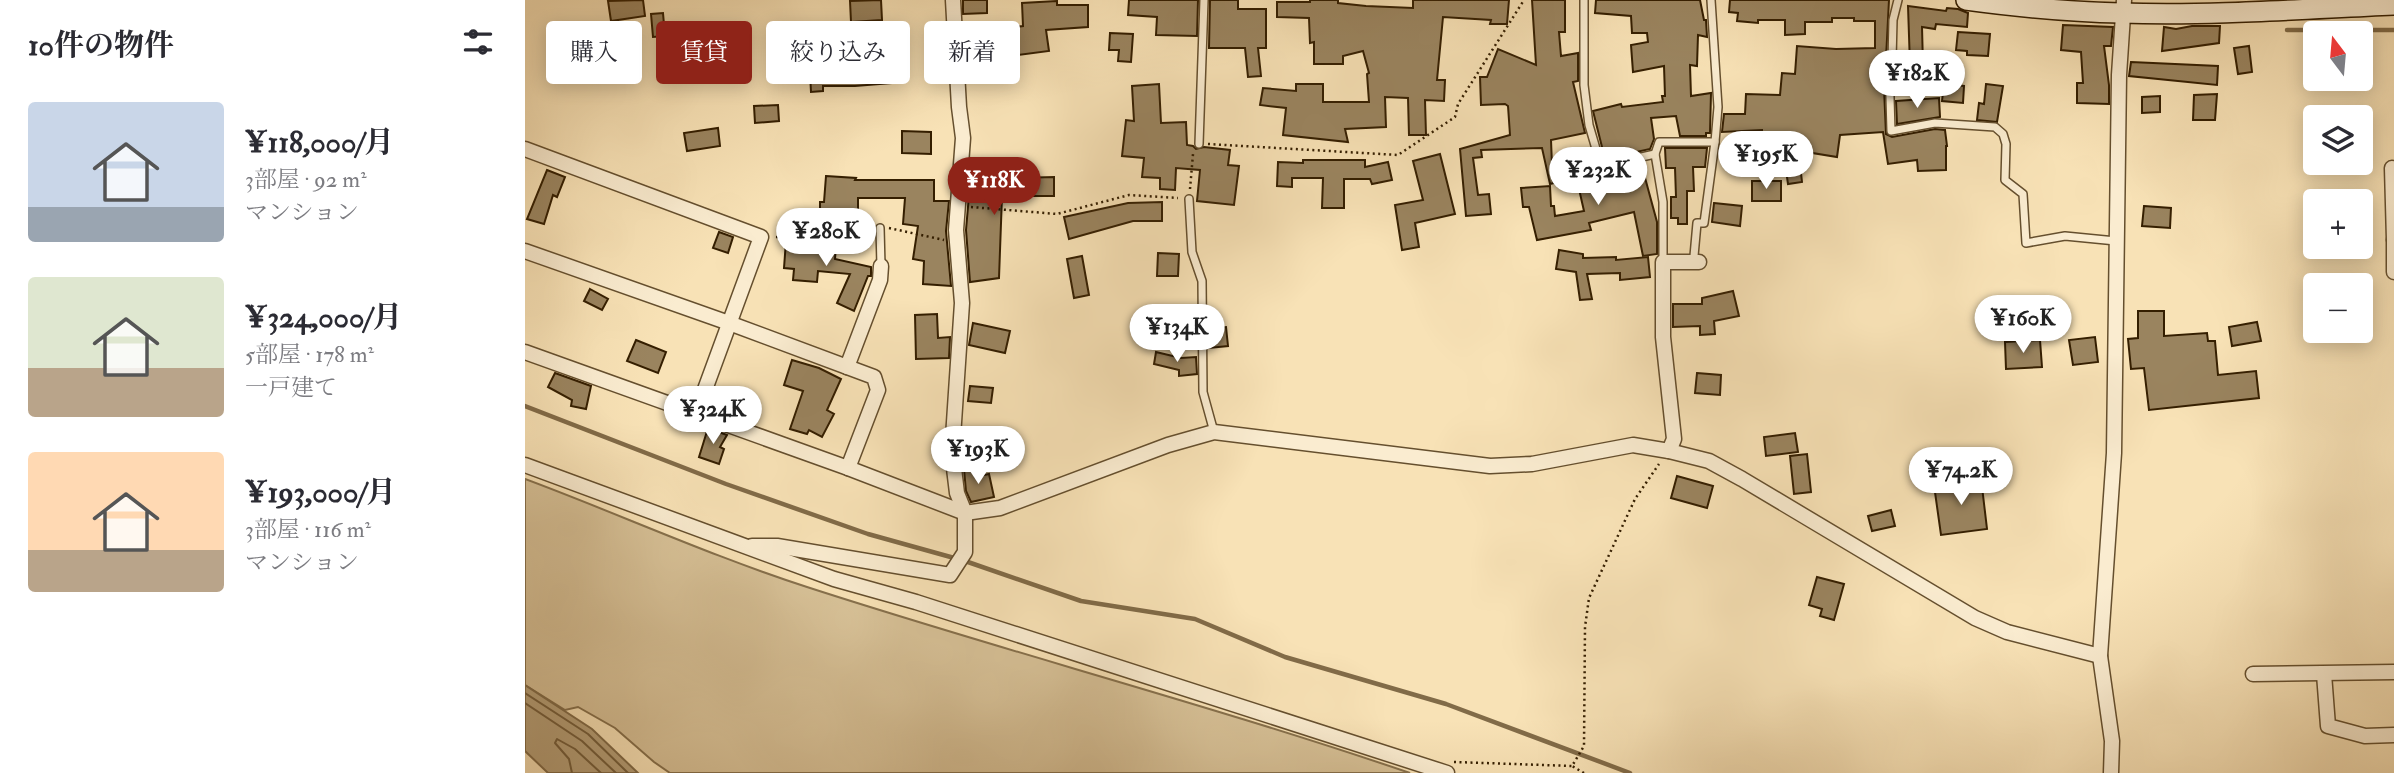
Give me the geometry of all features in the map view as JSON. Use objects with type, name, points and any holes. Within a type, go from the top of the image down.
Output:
[{"type":"main road","points":[[1966,0],[2032,8],[2124,7],[2226,12],[2394,5]]},
{"type":"street","points":[[743,546],[777,546],[950,575],[965,552],[965,513],[957,493],[952,452],[962,303],[957,244],[963,138],[953,0]]},
{"type":"street","points":[[2111,773],[2112,741],[2099,656],[2114,453],[2119,75],[2124,7]]},
{"type":"street","points":[[525,149],[761,237],[696,414]]},
{"type":"street","points":[[2392,168],[2394,272]]},
{"type":"street","points":[[525,251],[874,377],[878,390],[848,468]]},
{"type":"street","points":[[1669,451],[1674,439],[1663,337],[1663,262],[1696,259]]},
{"type":"street","points":[[847,367],[880,280],[881,266]]},
{"type":"street","points":[[525,352],[965,513],[1000,508],[1168,445],[1214,432],[1490,466],[1532,464],[1633,445],[1669,451],[1709,461],[1731,473],[1975,618],[2007,632],[2099,656]]},
{"type":"street","points":[[525,465],[834,579],[916,602],[1447,773]]},
{"type":"street","points":[[2253,674],[2394,672]]},
{"type":"street","points":[[2324,674],[2328,726],[2365,736],[2394,735]]},
{"type":"lane","points":[[1199,144],[1204,0]]},
{"type":"lane","points":[[1584,0],[1584,85],[1589,125],[1601,166],[1655,154]]},
{"type":"lane","points":[[1696,259],[1697,223],[1704,223],[1718,107],[1711,0]]},
{"type":"lane","points":[[1898,0],[1893,20],[1892,60],[1889,65],[1891,131],[1934,123],[1995,127],[2003,134],[2006,144],[2005,180],[2023,194],[2026,243],[2065,236],[2117,241]]},
{"type":"lane","points":[[1663,262],[1663,202],[1655,154],[1659,142],[1715,142]]},
{"type":"lane","points":[[1189,199],[1192,252],[1202,281],[1203,392],[1214,432]]},
{"type":"lane","points":[[880,228],[881,266]]},
{"type":"path","points":[[958,206],[1057,214],[1129,195],[1189,199],[1194,143],[1398,155],[1455,117],[1458,104],[1524,0]]},
{"type":"path","points":[[761,237],[767,235],[790,239],[828,240],[843,238],[864,228],[897,228],[957,244]]},
{"type":"path","points":[[1572,766],[1584,746],[1585,627],[1589,598],[1635,499],[1669,451]]},
{"type":"path","points":[[1431,768],[1450,762],[1572,766],[1584,773]]},
{"type":"shaded area","points":[[525,479],[807,587],[1260,724],[1410,773],[670,773],[615,728],[578,707],[565,710],[525,685]]},
{"type":"water","points":[[525,685],[592,729],[638,773],[548,773],[525,751]]},
{"type":"building","points":[[643,0],[645,16],[611,21],[608,1]]},
{"type":"building","points":[[881,0],[882,20],[851,21],[850,1]]},
{"type":"building","points":[[963,0],[987,0],[987,13],[963,14]]},
{"type":"building","points":[[1129,0],[1198,0],[1197,36],[1156,35],[1157,17],[1128,15]]},
{"type":"building","points":[[1210,0],[1238,0],[1238,9],[1266,9],[1266,48],[1258,48],[1261,76],[1248,77],[1245,48],[1209,48]]},
{"type":"building","points":[[1338,0],[1338,3],[1366,6],[1413,8],[1413,0],[1509,0],[1507,24],[1490,24],[1491,20],[1443,17],[1437,80],[1445,80],[1444,101],[1425,100],[1426,135],[1409,135],[1408,98],[1385,97],[1386,127],[1345,129],[1348,142],[1283,135],[1286,108],[1260,105],[1263,88],[1296,91],[1296,84],[1323,84],[1323,102],[1369,102],[1369,73],[1363,51],[1343,56],[1343,64],[1314,64],[1314,42],[1310,43],[1309,18],[1277,17],[1277,2]]},
{"type":"building","points":[[1532,0],[1565,0],[1565,32],[1559,32],[1561,56],[1578,53],[1578,81],[1573,82],[1585,133],[1551,140],[1552,165],[1578,159],[1582,176],[1550,184],[1542,148],[1481,150],[1482,157],[1473,158],[1478,195],[1489,194],[1491,214],[1466,216],[1460,149],[1510,135],[1508,106],[1481,105],[1480,77],[1487,77],[1498,49],[1536,65]]},
{"type":"building","points":[[1596,0],[1700,0],[1706,20],[1707,37],[1698,35],[1697,66],[1690,65],[1691,96],[1711,93],[1710,133],[1706,133],[1706,136],[1680,136],[1676,116],[1651,118],[1654,139],[1650,149],[1605,159],[1593,111],[1621,104],[1622,107],[1663,102],[1664,66],[1633,72],[1631,45],[1648,42],[1647,33],[1632,33],[1631,16],[1595,13]]},
{"type":"building","points":[[1730,0],[1889,0],[1886,58],[1883,65],[1886,134],[1892,137],[1935,129],[1945,130],[1946,170],[1918,171],[1917,160],[1888,164],[1883,132],[1840,135],[1837,157],[1812,153],[1811,157],[1799,155],[1802,182],[1788,184],[1784,156],[1762,156],[1762,130],[1722,132],[1724,114],[1745,114],[1746,94],[1780,95],[1782,73],[1795,74],[1797,46],[1875,48],[1875,21],[1832,18],[1832,22],[1805,22],[1805,34],[1785,35],[1785,20],[1758,20],[1758,23],[1737,21],[1738,13],[1729,12]]},
{"type":"building","points":[[1057,1],[1057,5],[1088,5],[1088,27],[1046,30],[1049,51],[1020,55],[1022,3]]},
{"type":"building","points":[[1908,6],[1946,11],[1947,8],[1958,9],[1968,13],[1967,27],[1936,24],[1935,29],[1922,27],[1923,65],[1910,65]]},
{"type":"building","points":[[663,13],[664,21],[656,21],[656,37],[653,37],[651,14]]},
{"type":"building","points":[[2063,25],[2113,27],[2111,46],[2104,46],[2109,104],[2077,103],[2077,83],[2083,83],[2081,52],[2061,50]]},
{"type":"building","points":[[2220,26],[2219,43],[2162,51],[2164,27],[2176,29]]},
{"type":"building","points":[[1958,32],[1990,34],[1988,56],[1967,55],[1967,51],[1956,50]]},
{"type":"building","points":[[1110,33],[1133,34],[1131,62],[1118,61],[1119,50],[1109,50]]},
{"type":"building","points":[[2249,46],[2252,72],[2238,74],[2234,48]]},
{"type":"building","points":[[2131,62],[2218,66],[2217,85],[2129,76]]},
{"type":"building","points":[[811,84],[879,84],[823,86],[823,91],[811,92]]},
{"type":"building","points":[[1159,84],[1161,123],[1186,122],[1187,145],[1196,149],[1204,147],[1230,150],[1228,165],[1239,166],[1234,205],[1197,201],[1200,170],[1176,168],[1175,190],[1160,189],[1160,178],[1142,177],[1144,158],[1122,156],[1126,120],[1134,121],[1132,86]]},
{"type":"building","points":[[1944,84],[1964,86],[1963,103],[1942,101]]},
{"type":"building","points":[[1986,84],[2003,86],[1997,122],[1977,120],[1979,103],[1984,104]]},
{"type":"building","points":[[2217,94],[2215,120],[2193,120],[2194,95]]},
{"type":"building","points":[[2160,96],[2160,112],[2142,113],[2142,97]]},
{"type":"building","points":[[1939,98],[1940,117],[1897,124],[1896,101]]},
{"type":"building","points":[[778,105],[779,121],[755,123],[754,106]]},
{"type":"building","points":[[718,128],[720,146],[687,151],[684,133]]},
{"type":"building","points":[[902,131],[931,132],[931,154],[902,153]]},
{"type":"building","points":[[1665,148],[1707,148],[1705,167],[1693,167],[1694,191],[1687,191],[1687,224],[1678,224],[1678,218],[1671,218],[1671,197],[1676,197],[1675,168],[1666,168]]},
{"type":"building","points":[[1440,154],[1455,214],[1415,223],[1419,247],[1402,250],[1395,205],[1423,200],[1413,161]]},
{"type":"building","points":[[1303,160],[1365,160],[1365,167],[1388,162],[1392,180],[1372,184],[1370,179],[1344,179],[1344,208],[1322,208],[1323,178],[1292,178],[1292,187],[1277,186],[1278,162],[1303,163]]},
{"type":"building","points":[[1641,163],[1657,222],[1657,254],[1643,256],[1634,212],[1589,223],[1591,230],[1537,240],[1529,207],[1523,207],[1521,188],[1550,186],[1551,206],[1554,206],[1555,216],[1584,211],[1579,189],[1611,182],[1608,171]]},
{"type":"building","points":[[547,170],[565,177],[557,197],[553,195],[544,224],[527,219]]},
{"type":"building","points":[[971,172],[1016,178],[1054,177],[1054,196],[1002,196],[999,278],[970,282],[966,230]]},
{"type":"building","points":[[826,176],[856,178],[855,180],[934,180],[934,201],[949,201],[946,231],[951,286],[923,284],[924,261],[913,259],[918,226],[903,224],[905,198],[858,198],[858,220],[820,220],[820,202],[824,202]]},
{"type":"building","points":[[1752,181],[1781,181],[1781,201],[1752,201]]},
{"type":"building","points":[[1162,202],[1162,221],[1133,221],[1069,239],[1064,217],[1128,203]]},
{"type":"building","points":[[1714,203],[1742,206],[1740,226],[1712,222]]},
{"type":"building","points":[[2144,206],[2171,208],[2170,228],[2142,226]]},
{"type":"building","points":[[719,232],[733,237],[728,253],[713,248]]},
{"type":"building","points":[[786,241],[836,245],[835,259],[871,267],[871,276],[868,276],[854,311],[837,303],[850,274],[818,271],[817,282],[793,280],[794,269],[784,268]]},
{"type":"building","points":[[1559,250],[1583,254],[1583,258],[1616,257],[1616,260],[1648,257],[1650,277],[1620,280],[1620,273],[1587,274],[1592,299],[1580,300],[1576,272],[1556,269]]},
{"type":"building","points":[[1158,253],[1179,254],[1178,276],[1157,276]]},
{"type":"building","points":[[1082,256],[1089,295],[1074,298],[1067,259]]},
{"type":"building","points":[[590,289],[608,299],[602,310],[584,301]]},
{"type":"building","points":[[1733,291],[1739,316],[1714,321],[1715,334],[1700,335],[1700,326],[1673,327],[1673,304],[1702,304],[1702,298]]},
{"type":"building","points":[[2138,311],[2164,311],[2164,336],[2207,333],[2208,341],[2215,341],[2218,375],[2256,371],[2259,398],[2149,410],[2144,368],[2131,369],[2128,339],[2138,338]]},
{"type":"building","points":[[937,314],[938,338],[950,337],[949,358],[916,359],[915,315]]},
{"type":"building","points":[[2257,322],[2261,341],[2232,346],[2229,327]]},
{"type":"building","points":[[973,323],[1010,331],[1005,353],[969,345]]},
{"type":"building","points":[[1226,327],[1228,346],[1209,348],[1209,329]]},
{"type":"building","points":[[2095,337],[2098,362],[2073,365],[2069,340]]},
{"type":"building","points":[[636,340],[666,352],[658,373],[627,361]]},
{"type":"building","points":[[2040,340],[2042,367],[2006,369],[2005,342]]},
{"type":"building","points":[[1156,352],[1181,358],[1196,357],[1197,374],[1179,376],[1179,370],[1154,364]]},
{"type":"building","points":[[792,360],[819,368],[841,379],[827,410],[834,414],[822,437],[809,430],[807,434],[790,429],[803,391],[784,385]]},
{"type":"building","points":[[555,373],[591,386],[586,409],[571,406],[572,400],[548,387]]},
{"type":"building","points":[[1697,373],[1721,375],[1720,395],[1695,393]]},
{"type":"building","points":[[970,386],[993,388],[991,403],[968,401]]},
{"type":"building","points":[[708,428],[727,435],[720,447],[724,449],[719,464],[699,457]]},
{"type":"building","points":[[1795,433],[1798,452],[1766,456],[1764,437]]},
{"type":"building","points":[[1807,454],[1811,492],[1794,494],[1790,456]]},
{"type":"building","points":[[973,467],[975,477],[989,474],[994,497],[971,502],[966,491],[964,469]]},
{"type":"building","points":[[1677,476],[1713,486],[1707,508],[1671,498]]},
{"type":"building","points":[[1981,478],[1987,529],[1941,535],[1934,485]]},
{"type":"building","points":[[1891,510],[1895,526],[1872,531],[1868,516]]},
{"type":"building","points":[[1817,577],[1844,584],[1834,620],[1820,616],[1822,609],[1809,605]]},
{"type":"waterway","points":[[2287,30],[2394,30]]},
{"type":"waterway","points":[[525,406],[726,484],[868,534],[965,561],[1081,601],[1195,619],[1285,657],[1446,704],[1630,773]]}]
